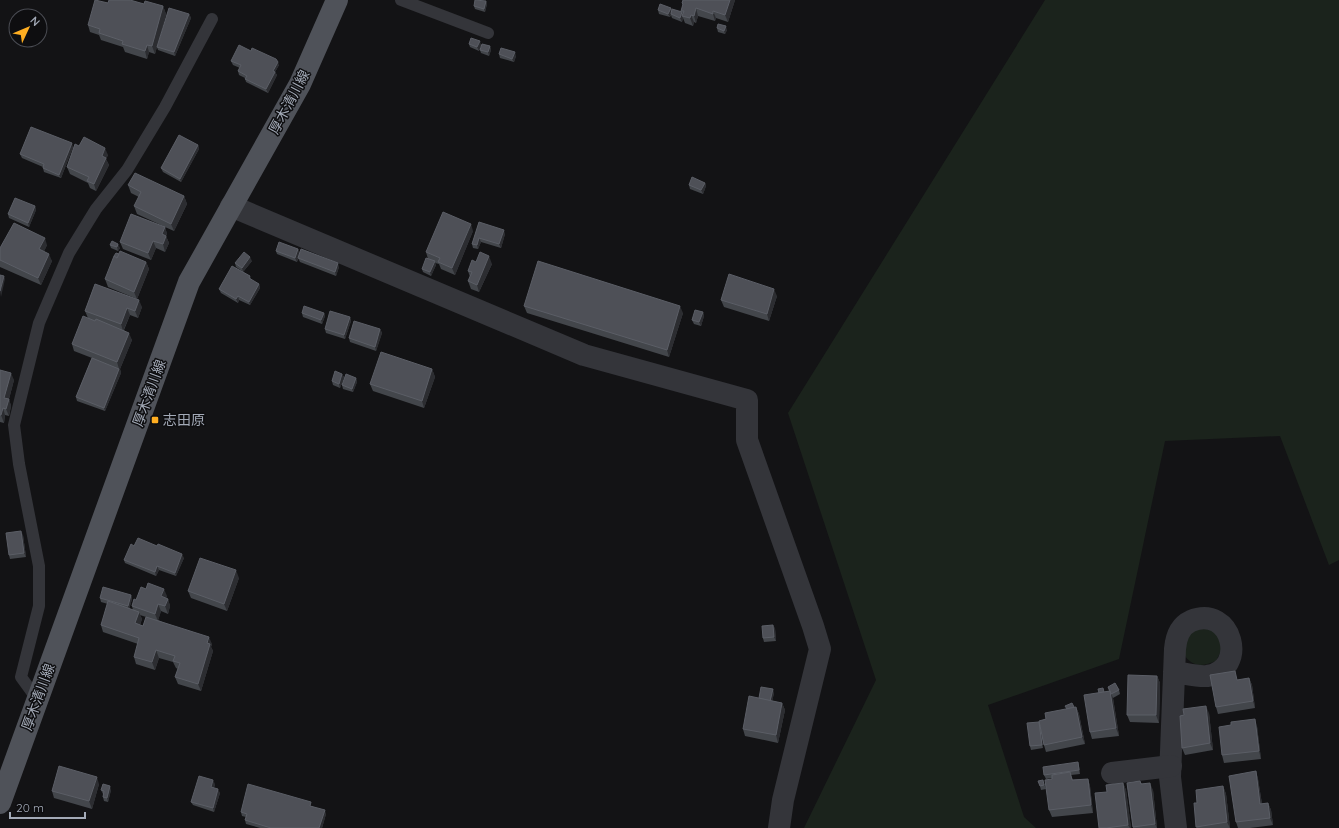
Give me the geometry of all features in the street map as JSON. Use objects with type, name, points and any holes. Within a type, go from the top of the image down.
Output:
[{"type":"main road","name":"厚木清川線","points":[[0,804],[189,282],[300,84],[338,0]]},
{"type":"street","points":[[231,206],[584,355],[747,400],[747,440],[820,649],[783,800],[778,828]]},
{"type":"street","points":[[1174,672],[1171,766],[1176,828]]},
{"type":"street","points":[[1112,773],[1171,766]]},
{"type":"lane","points":[[402,0],[488,33]]},
{"type":"lane","points":[[37,699],[21,677],[39,606],[39,566],[19,464],[14,425],[39,323],[69,253],[96,209],[127,170],[165,107],[212,19]]},
{"type":"shaded area","points":[[1045,0],[1339,0],[1339,560],[1329,565],[1280,436],[1165,441],[1119,659],[988,705],[1024,817],[1036,828],[804,828],[876,680],[788,413]]},
{"type":"shaded area","points":[[1192,629],[1215,629],[1223,647],[1216,661],[1199,665],[1192,663],[1185,656],[1184,639]]},
{"type":"building","points":[[95,0],[108,3],[109,0],[130,0],[144,4],[145,1],[163,6],[152,46],[147,45],[145,51],[122,44],[123,41],[99,33],[100,29],[88,25]]},
{"type":"building","points":[[475,0],[486,1],[484,9],[474,6]]},
{"type":"building","points":[[683,0],[730,0],[725,15],[713,11],[713,14],[696,8],[694,16],[691,15],[690,18],[682,16],[684,11],[681,11]]},
{"type":"building","points":[[660,4],[671,8],[668,14],[658,10]]},
{"type":"building","points":[[169,8],[189,14],[174,52],[157,47]]},
{"type":"building","points":[[672,9],[682,12],[680,18],[671,14]]},
{"type":"building","points":[[718,24],[726,26],[724,31],[717,28]]},
{"type":"building","points":[[471,38],[480,41],[477,47],[469,44]]},
{"type":"building","points":[[482,44],[490,46],[488,52],[480,50]]},
{"type":"building","points":[[239,45],[251,51],[252,48],[276,59],[278,62],[273,71],[275,72],[266,89],[245,79],[247,76],[238,71],[241,65],[231,61]]},
{"type":"building","points":[[501,48],[515,52],[512,59],[499,54]]},
{"type":"building","points":[[31,127],[72,143],[59,175],[43,168],[44,164],[20,154]]},
{"type":"building","points":[[179,135],[198,145],[180,179],[161,168]]},
{"type":"building","points":[[84,137],[105,148],[102,156],[106,158],[94,184],[87,181],[89,177],[67,167],[75,144],[79,146]]},
{"type":"building","points":[[135,173],[184,196],[171,224],[134,206],[141,192],[128,185]]},
{"type":"building","points":[[692,177],[705,183],[701,190],[689,185]]},
{"type":"building","points":[[15,198],[35,206],[28,223],[8,214]]},
{"type":"building","points":[[443,212],[471,224],[452,268],[438,262],[440,258],[426,252]]},
{"type":"building","points":[[131,214],[165,227],[162,234],[166,236],[163,244],[153,241],[148,253],[120,242]]},
{"type":"building","points":[[479,222],[504,230],[499,244],[479,238],[477,245],[472,244]]},
{"type":"building","points":[[14,223],[45,238],[39,249],[49,254],[38,278],[0,260],[0,248]]},
{"type":"building","points":[[112,241],[118,244],[117,247],[110,245]]},
{"type":"building","points":[[279,242],[298,249],[295,258],[276,251]]},
{"type":"building","points":[[301,249],[338,263],[335,272],[298,258]]},
{"type":"building","points":[[120,251],[146,262],[134,292],[105,279],[114,256],[117,258]]},
{"type":"building","points":[[244,252],[250,257],[242,268],[235,263]]},
{"type":"building","points":[[480,252],[489,256],[477,285],[468,281],[472,272],[468,271],[472,260],[476,262]]},
{"type":"building","points":[[116,253],[119,254],[117,258],[114,256]]},
{"type":"building","points":[[426,258],[435,261],[430,272],[422,269]]},
{"type":"building","points":[[538,261],[680,306],[667,350],[524,306]]},
{"type":"building","points":[[232,266],[250,276],[249,278],[259,284],[249,302],[238,296],[236,299],[219,289]]},
{"type":"building","points":[[729,274],[774,289],[767,314],[721,300]]},
{"type":"building","points":[[0,275],[4,276],[0,291]]},
{"type":"building","points":[[95,284],[139,300],[135,311],[127,308],[121,324],[85,311]]},
{"type":"building","points":[[304,306],[324,313],[321,320],[302,313]]},
{"type":"building","points":[[695,310],[703,312],[699,322],[692,320]]},
{"type":"building","points":[[330,311],[350,317],[344,335],[325,329]]},
{"type":"building","points":[[83,316],[95,321],[96,319],[129,333],[117,362],[72,344]]},
{"type":"building","points":[[354,321],[380,329],[375,347],[349,338]]},
{"type":"building","points":[[381,352],[432,369],[422,401],[370,384]]},
{"type":"building","points":[[92,358],[119,369],[104,408],[76,397]]},
{"type":"building","points":[[0,370],[11,373],[4,398],[9,399],[6,409],[3,408],[1,415],[0,415]]},
{"type":"building","points":[[335,371],[342,374],[339,384],[332,381]]},
{"type":"building","points":[[346,374],[356,378],[352,389],[342,385]]},
{"type":"building","points":[[21,531],[24,553],[9,555],[6,533]]},
{"type":"building","points":[[138,538],[182,554],[175,573],[157,566],[155,572],[124,560],[131,544],[134,546]]},
{"type":"building","points":[[200,558],[236,570],[224,604],[188,591]]},
{"type":"building","points":[[148,583],[164,589],[161,596],[168,599],[165,606],[158,604],[155,614],[132,606],[141,587],[146,589]]},
{"type":"building","points":[[103,587],[131,595],[128,606],[100,598]]},
{"type":"building","points":[[108,601],[139,612],[135,623],[143,626],[146,617],[209,637],[207,643],[210,644],[198,684],[175,677],[180,663],[173,661],[175,656],[156,650],[152,662],[134,657],[139,638],[101,625]]},
{"type":"building","points":[[773,625],[774,637],[763,638],[762,626]]},
{"type":"building","points":[[1235,671],[1237,680],[1249,678],[1253,701],[1216,707],[1210,675]]},
{"type":"building","points":[[1128,675],[1157,676],[1156,715],[1127,715]]},
{"type":"building","points":[[1115,683],[1119,690],[1111,694],[1108,687]]},
{"type":"building","points":[[761,687],[773,689],[770,701],[759,698]]},
{"type":"building","points":[[1103,688],[1104,692],[1099,693],[1098,689]]},
{"type":"building","points":[[1110,691],[1116,728],[1090,732],[1084,695]]},
{"type":"building","points":[[749,696],[782,703],[776,735],[743,729]]},
{"type":"building","points":[[1072,703],[1074,707],[1067,709],[1065,706]]},
{"type":"building","points":[[1206,706],[1210,743],[1182,748],[1180,716],[1184,715],[1183,709]]},
{"type":"building","points":[[1076,707],[1082,737],[1044,745],[1039,721],[1046,719],[1045,713]]},
{"type":"building","points":[[1255,719],[1259,751],[1222,755],[1219,727],[1231,725],[1231,722]]},
{"type":"building","points":[[1039,722],[1042,745],[1030,746],[1027,723]]},
{"type":"building","points":[[1078,762],[1079,770],[1044,775],[1043,767]]},
{"type":"building","points":[[59,766],[97,777],[89,801],[52,791]]},
{"type":"building","points":[[1256,771],[1260,804],[1268,803],[1270,818],[1236,822],[1229,776]]},
{"type":"building","points":[[1070,772],[1072,780],[1088,779],[1091,805],[1049,810],[1045,780],[1052,779],[1052,775]]},
{"type":"building","points":[[199,776],[213,780],[211,787],[218,789],[213,808],[191,802]]},
{"type":"building","points":[[1043,780],[1044,785],[1040,786],[1038,781]]},
{"type":"building","points":[[1140,781],[1141,784],[1150,783],[1155,824],[1133,827],[1127,783]]},
{"type":"building","points":[[1123,783],[1128,825],[1099,828],[1095,793],[1107,792],[1106,785]]},
{"type":"building","points":[[103,784],[110,786],[107,798],[103,797],[104,791],[101,790]]},
{"type":"building","points":[[248,784],[311,802],[310,806],[325,810],[319,828],[271,828],[245,820],[247,814],[241,812]]},
{"type":"building","points":[[1223,786],[1227,822],[1196,827],[1194,803],[1197,803],[1196,790]]},
{"type":"place","name":"志田原","points":[[155,420]]}]
